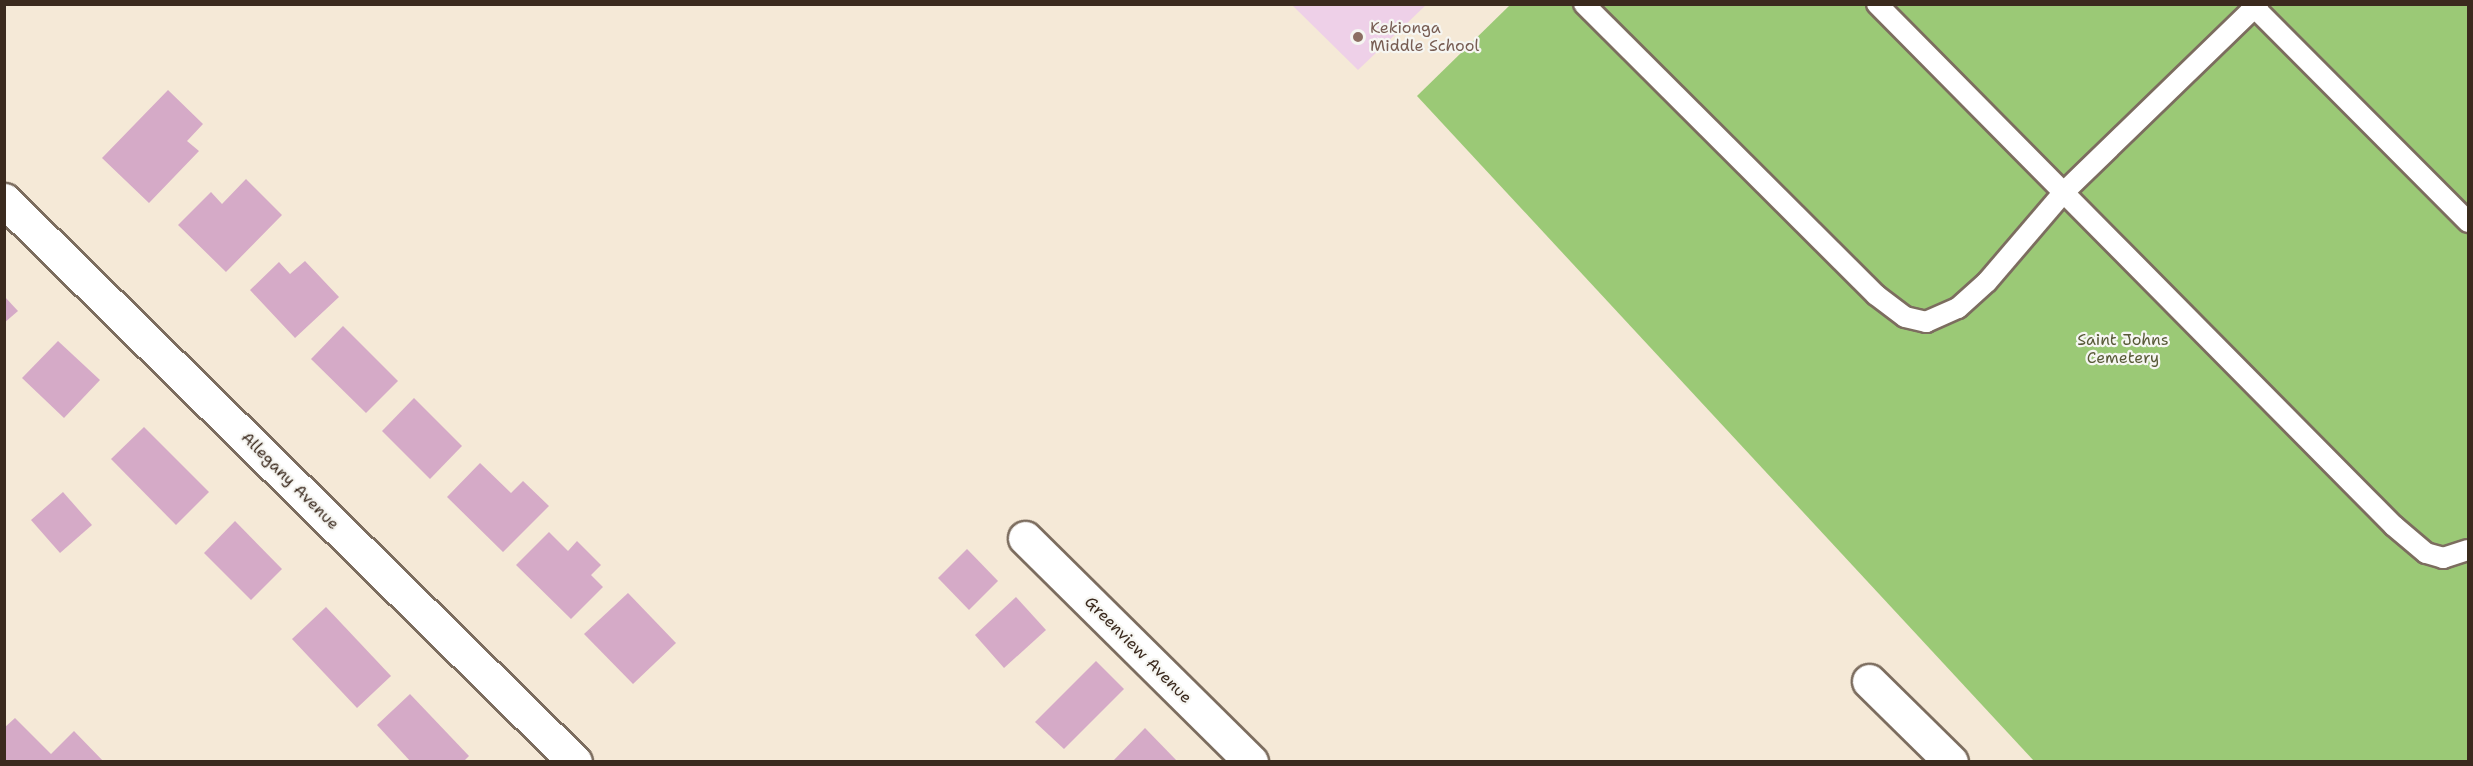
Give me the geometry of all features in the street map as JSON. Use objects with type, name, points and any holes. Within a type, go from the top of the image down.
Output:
[{"type":"street","name":"Allegany Avenue","points":[[4,200],[575,762]]},
{"type":"street","name":"Greenview Avenue","points":[[1026,538],[1251,762]]},
{"type":"street","points":[[1869,681],[1950,762]]},
{"type":"lane","points":[[1584,4],[1876,295],[1905,317],[1926,322],[1958,308],[1987,282],[2063,193],[2254,6],[2469,222]]},
{"type":"lane","points":[[1877,4],[2394,526],[2426,553],[2443,558],[2469,550]]},
{"type":"shaded area","name":"Kekionga Middle School","points":[[1292,5],[1426,5],[1358,70]]},
{"type":"green space","name":"Saint Johns Cemetery","points":[[1510,5],[2468,5],[2468,761],[2034,761],[1417,96]]},
{"type":"building","points":[[168,90],[203,124],[187,141],[199,151],[149,203],[102,158]]},
{"type":"building","points":[[246,179],[282,215],[226,272],[178,225],[211,192],[222,204]]},
{"type":"building","points":[[305,261],[339,297],[295,338],[250,290],[279,262],[290,274]]},
{"type":"building","points":[[4,296],[18,311],[4,323]]},
{"type":"building","points":[[343,326],[398,381],[366,413],[311,359]]},
{"type":"building","points":[[58,341],[100,380],[64,418],[22,378]]},
{"type":"building","points":[[414,398],[462,446],[430,479],[382,431]]},
{"type":"building","points":[[144,427],[209,492],[176,525],[111,459]]},
{"type":"building","points":[[480,463],[511,493],[523,481],[549,506],[503,552],[447,497]]},
{"type":"building","points":[[63,492],[92,525],[60,553],[31,520]]},
{"type":"building","points":[[235,521],[282,569],[251,600],[204,553]]},
{"type":"building","points":[[549,532],[568,551],[577,541],[601,565],[591,575],[603,587],[571,619],[516,565]]},
{"type":"building","points":[[967,549],[998,581],[969,610],[938,578]]},
{"type":"building","points":[[628,593],[676,643],[633,684],[584,634]]},
{"type":"building","points":[[1016,597],[1046,630],[1004,668],[975,635]]},
{"type":"building","points":[[326,607],[391,676],[357,708],[292,639]]},
{"type":"building","points":[[1096,661],[1124,689],[1064,749],[1035,722]]},
{"type":"building","points":[[410,694],[469,756],[463,762],[411,762],[377,725]]},
{"type":"building","points":[[15,718],[51,754],[74,731],[104,762],[4,762],[4,728]]},
{"type":"building","points":[[1145,728],[1178,762],[1112,762]]},
{"type":"place","name":"Kekionga Middle School","points":[[1358,37]]}]
